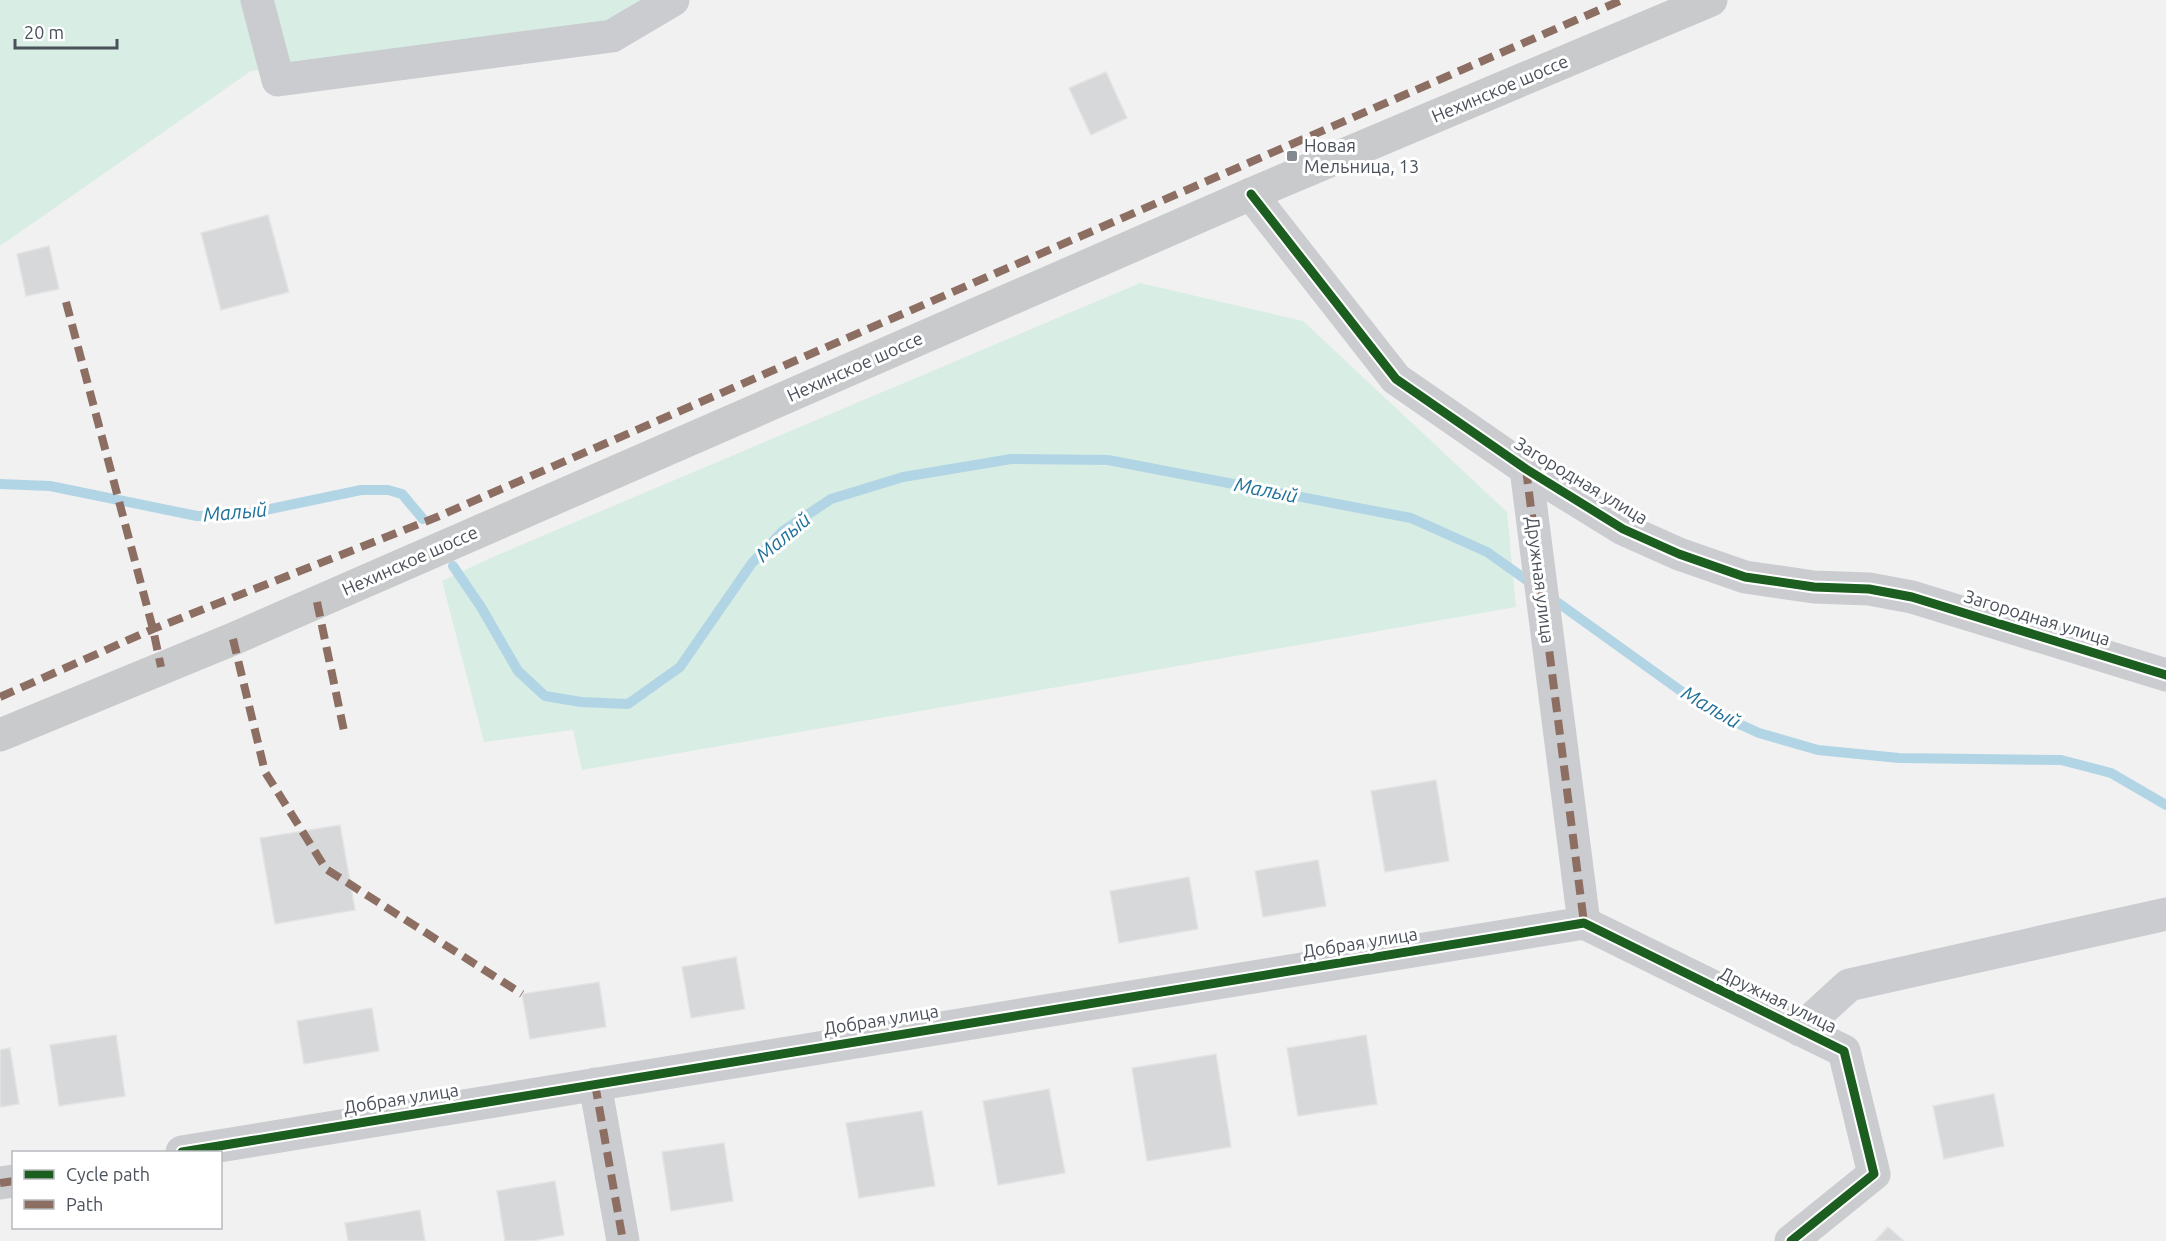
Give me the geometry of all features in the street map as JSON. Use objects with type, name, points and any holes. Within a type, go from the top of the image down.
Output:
[{"type":"main road","name":"Нехинское шоссе","points":[[0,735],[233,639],[1251,194],[1709,0]]},
{"type":"street","points":[[257,0],[278,80],[612,36],[674,0]]},
{"type":"street","name":"Загородная улица","points":[[1251,194],[1396,379],[1526,469],[1623,529],[1679,554],[1746,577],[1814,587],[1869,589],[1912,597],[2166,675]]},
{"type":"street","name":"Дружная улица","points":[[1526,469],[1584,923],[1844,1051],[1874,1174],[1791,1241]]},
{"type":"street","points":[[1800,1030],[1849,985],[2166,914]]},
{"type":"street","name":"Добрая улица","points":[[188,1151],[1584,923]]},
{"type":"street","points":[[595,1084],[623,1241]]},
{"type":"green space","points":[[0,0],[642,0],[602,23],[251,71],[0,246]]},
{"type":"green space","points":[[1140,283],[1303,321],[1507,512],[1516,607],[582,770],[573,730],[484,742],[442,581],[495,556]]},
{"type":"building","points":[[1106,72],[1127,118],[1091,135],[1069,88]]},
{"type":"building","points":[[268,215],[289,292],[221,310],[201,233]]},
{"type":"building","points":[[49,246],[59,289],[26,296],[17,254]]},
{"type":"building","points":[[1436,780],[1449,861],[1385,872],[1371,791]]},
{"type":"building","points":[[340,825],[355,910],[275,924],[260,838]]},
{"type":"building","points":[[1318,860],[1326,906],[1263,917],[1255,871]]},
{"type":"building","points":[[1189,877],[1198,929],[1119,943],[1110,891]]},
{"type":"building","points":[[736,957],[745,1009],[691,1018],[682,967]]},
{"type":"building","points":[[599,982],[606,1027],[530,1039],[522,994]]},
{"type":"building","points":[[372,1008],[379,1051],[304,1064],[297,1021]]},
{"type":"building","points":[[116,1035],[125,1096],[59,1106],[50,1045]]},
{"type":"building","points":[[1366,1035],[1377,1104],[1298,1116],[1287,1048]]},
{"type":"building","points":[[10,1048],[19,1104],[0,1107],[0,1050]]},
{"type":"building","points":[[1216,1054],[1231,1147],[1147,1161],[1132,1068]]},
{"type":"building","points":[[1049,1089],[1065,1173],[998,1185],[983,1101]]},
{"type":"building","points":[[1994,1094],[2004,1146],[1944,1159],[1933,1106]]},
{"type":"building","points":[[922,1111],[935,1186],[859,1198],[846,1123]]},
{"type":"building","points":[[724,1143],[733,1201],[671,1211],[662,1152]]},
{"type":"building","points":[[555,1181],[564,1235],[532,1241],[505,1241],[497,1191]]},
{"type":"building","points":[[420,1210],[425,1241],[348,1241],[345,1223]]},
{"type":"building","points":[[1888,1227],[1904,1241],[1875,1241]]},
{"type":"waterway","name":"Малый","points":[[453,566],[481,607],[518,671],[545,696],[581,702],[628,704],[680,667],[752,563],[783,531],[831,499],[903,477],[1011,459],[1108,460],[1411,518],[1487,552],[1535,586]]},
{"type":"waterway","name":"Малый","points":[[0,484],[50,486],[197,516],[237,516],[361,490],[388,490],[402,494],[423,519]]},
{"type":"waterway","name":"Малый","points":[[1550,597],[1706,709],[1759,733],[1818,750],[1899,758],[2061,760],[2111,773],[2166,805]]},
{"type":"marked path","points":[[0,697],[153,629],[437,517],[1622,0]]},
{"type":"marked path","points":[[66,302],[153,629],[161,667]]},
{"type":"marked path","points":[[1526,469],[1584,923],[1580,924]]},
{"type":"marked path","points":[[317,602],[344,731]]},
{"type":"marked path","points":[[233,639],[265,772],[326,869],[522,994]]},
{"type":"marked path","points":[[595,1084],[623,1241]]},
{"type":"marked path","points":[[0,1183],[12,1181]]},
{"type":"cycle path","points":[[1251,194],[1396,379],[1526,469],[1623,529],[1679,554],[1745,577],[1814,587],[1869,589],[1912,597],[2166,675]]},
{"type":"cycle path","points":[[188,1151],[1584,923],[1844,1051],[1874,1174],[1791,1241]]},
{"type":"place","name":"Новая Мельница, 13","points":[[1292,156]]}]
